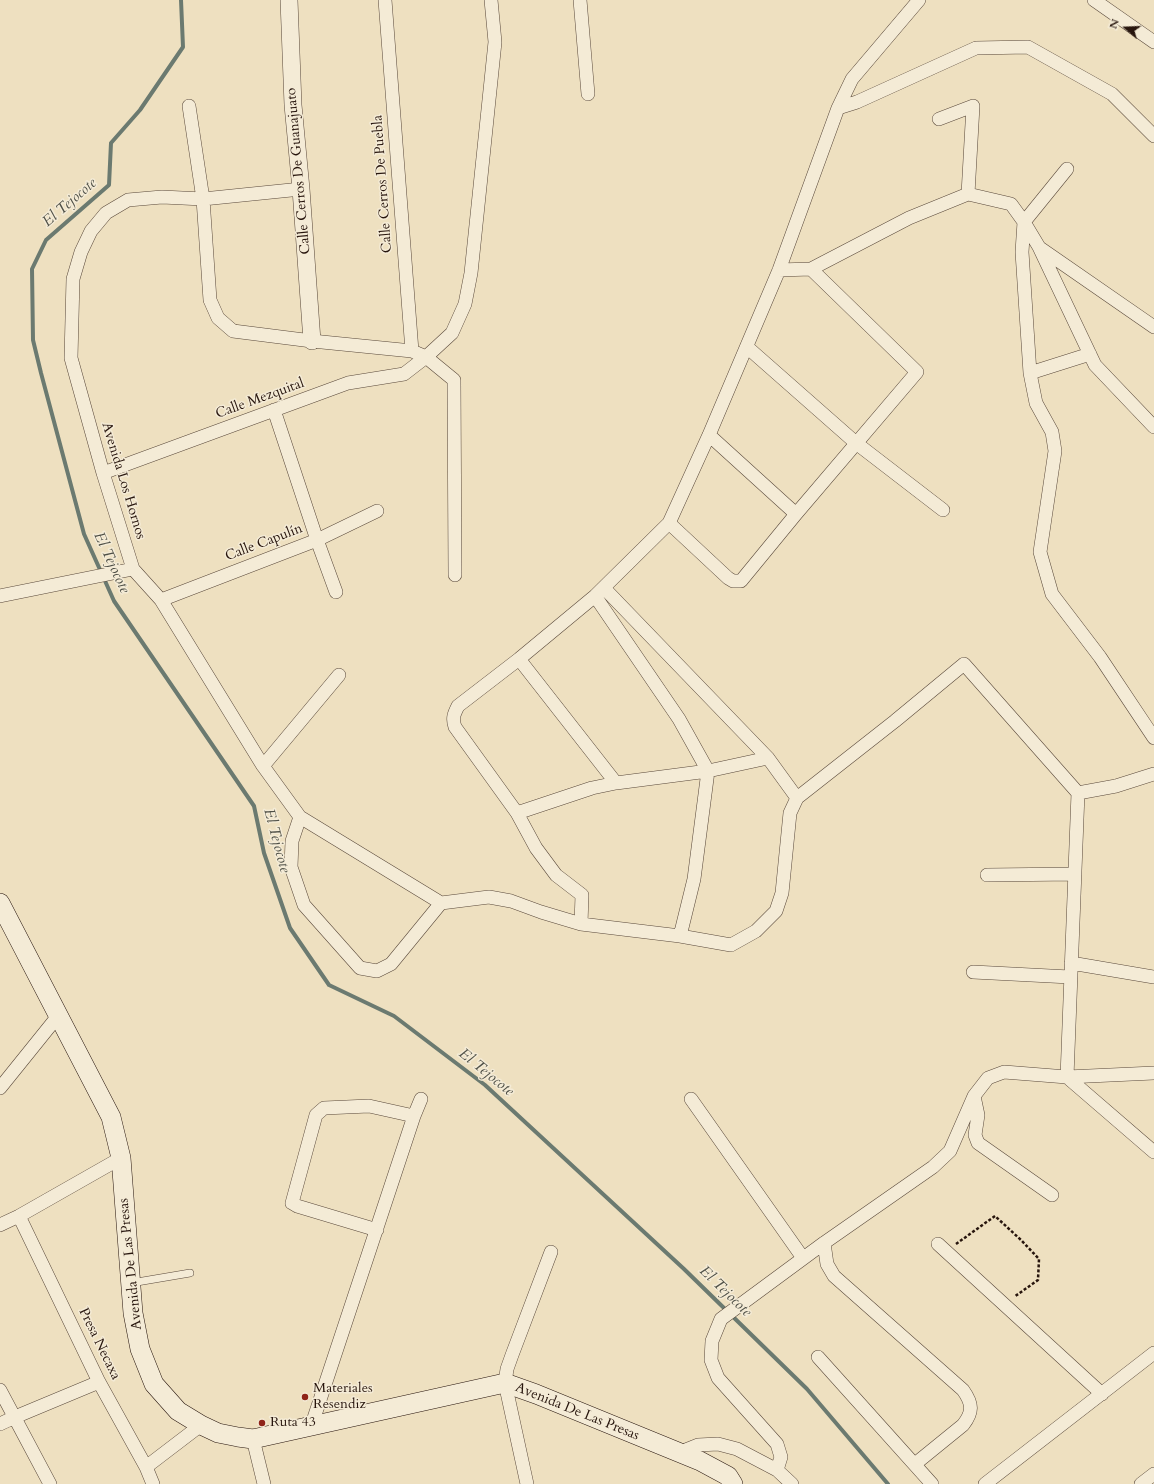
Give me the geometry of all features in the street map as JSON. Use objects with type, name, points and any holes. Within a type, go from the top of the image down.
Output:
[{"type":"main road","name":"Avenida De Las Presas","points":[[0,903],[111,1117],[121,1158],[133,1313],[140,1349],[154,1384],[178,1411],[218,1433],[253,1439],[505,1383],[536,1394],[700,1461],[728,1476],[733,1484]]},
{"type":"street","name":"Calle Cerros De Guanajuato","points":[[289,0],[293,105],[301,189],[312,341]]},
{"type":"street","name":"Calle Cerros De Puebla","points":[[385,0],[412,351]]},
{"type":"street","name":"Calle Mezquital","points":[[103,473],[348,384],[404,374],[426,357],[452,333],[465,304],[471,273],[495,42],[491,0]]},
{"type":"street","points":[[580,0],[588,94]]},
{"type":"street","points":[[581,924],[582,895],[556,876],[536,848],[517,813],[455,727],[452,721],[453,715],[458,706],[519,659],[600,592],[669,523],[709,435],[779,270],[838,108],[852,79],[919,0]]},
{"type":"street","points":[[1094,0],[1154,42]]},
{"type":"street","points":[[838,108],[857,102],[976,48],[1028,47],[1112,94],[1154,136]]},
{"type":"street","points":[[189,106],[203,199],[210,300],[218,318],[233,331],[412,351],[426,357],[454,380],[455,575]]},
{"type":"street","points":[[939,119],[973,106],[968,194]]},
{"type":"street","points":[[1067,169],[1024,222],[1022,252],[1030,373],[1036,403],[1052,432],[1055,451],[1040,552],[1052,594],[1100,657],[1154,738]]},
{"type":"street","name":"Avenida Los Hornos","points":[[300,817],[263,766],[161,600],[133,569],[103,473],[71,358],[73,279],[81,252],[91,231],[106,213],[128,200],[162,197],[203,199],[301,189]]},
{"type":"street","points":[[779,270],[811,269],[909,218],[968,194],[1011,204],[1039,247],[1095,365],[1154,427]]},
{"type":"street","points":[[1039,247],[1154,327]]},
{"type":"street","points":[[669,523],[728,578],[734,581],[741,581],[917,372],[811,269]]},
{"type":"street","points":[[747,347],[856,443],[943,510]]},
{"type":"street","points":[[1030,373],[1090,354]]},
{"type":"street","points":[[274,410],[316,540],[336,592]]},
{"type":"street","points":[[709,435],[796,514]]},
{"type":"street","name":"Calle Capulín","points":[[161,600],[316,540],[377,511]]},
{"type":"street","points":[[0,596],[133,569]]},
{"type":"street","points":[[600,592],[768,758],[797,798]]},
{"type":"street","points":[[600,592],[679,719],[708,771],[694,879],[680,936]]},
{"type":"street","points":[[519,659],[616,783]]},
{"type":"street","points":[[441,903],[392,964],[377,971],[360,968],[304,905],[292,867],[292,841],[300,817],[441,903],[490,897],[511,901],[581,924],[680,936],[731,945],[756,931],[776,911],[782,893],[790,813],[797,798],[895,721],[964,664],[1078,793],[1067,1077]]},
{"type":"street","points":[[263,766],[339,675]]},
{"type":"street","points":[[517,813],[592,788],[616,783],[708,771],[768,758]]},
{"type":"street","points":[[1078,793],[1116,786],[1154,774]]},
{"type":"street","points":[[987,875],[1074,874]]},
{"type":"street","points":[[1071,963],[1154,977]]},
{"type":"street","points":[[973,972],[1070,977]]},
{"type":"street","points":[[0,1088],[58,1016]]},
{"type":"street","points":[[777,1470],[781,1457],[777,1444],[718,1378],[712,1360],[712,1341],[723,1318],[824,1242],[933,1167],[950,1151],[974,1096],[988,1078],[1004,1072],[1067,1077],[1154,1072]]},
{"type":"street","points":[[1067,1077],[1154,1152]]},
{"type":"street","points":[[974,1096],[978,1115],[975,1135],[978,1143],[1052,1195]]},
{"type":"street","points":[[691,1099],[803,1258]]},
{"type":"street","points":[[311,1427],[414,1116],[422,1100]]},
{"type":"street","points":[[377,1230],[297,1206],[292,1203],[316,1115],[324,1108],[369,1106],[414,1116]]},
{"type":"street","points":[[0,1225],[19,1216],[121,1158]]},
{"type":"street","name":"Presa Necaxa","points":[[19,1216],[99,1382],[146,1467],[153,1484]]},
{"type":"street","points":[[824,1242],[827,1264],[834,1276],[964,1390],[969,1399],[971,1409],[968,1418],[963,1425],[915,1464]]},
{"type":"street","points":[[942,1247],[1102,1394]]},
{"type":"street","points":[[527,1484],[505,1383],[507,1369],[551,1252]]},
{"type":"street","points":[[985,1484],[1154,1353]]},
{"type":"street","points":[[818,1357],[932,1484]]},
{"type":"street","points":[[0,1424],[99,1382]]},
{"type":"street","points":[[0,1390],[50,1484]]},
{"type":"street","points":[[146,1467],[201,1425]]},
{"type":"street","points":[[253,1439],[264,1484]]},
{"type":"street","points":[[678,1453],[698,1445],[718,1444],[738,1449],[777,1470],[792,1484]]},
{"type":"street","points":[[1141,1484],[1154,1474]]},
{"type":"lane","points":[[131,1283],[190,1273]]},
{"type":"path","points":[[942,1247],[995,1216],[1021,1240],[1039,1259],[1038,1280],[1004,1305]]},
{"type":"waterway","name":"El Tejocote","points":[[181,0],[183,47],[140,110],[111,143],[109,185],[46,240],[32,269],[33,340],[41,373],[84,534],[114,601],[254,806],[264,853],[290,928],[329,985],[394,1016],[485,1085],[684,1269],[807,1389],[888,1484]]},
{"type":"place","name":"Materiales Resendiz","points":[[305,1397]]},
{"type":"place","name":"Ruta 43","points":[[262,1423]]}]
